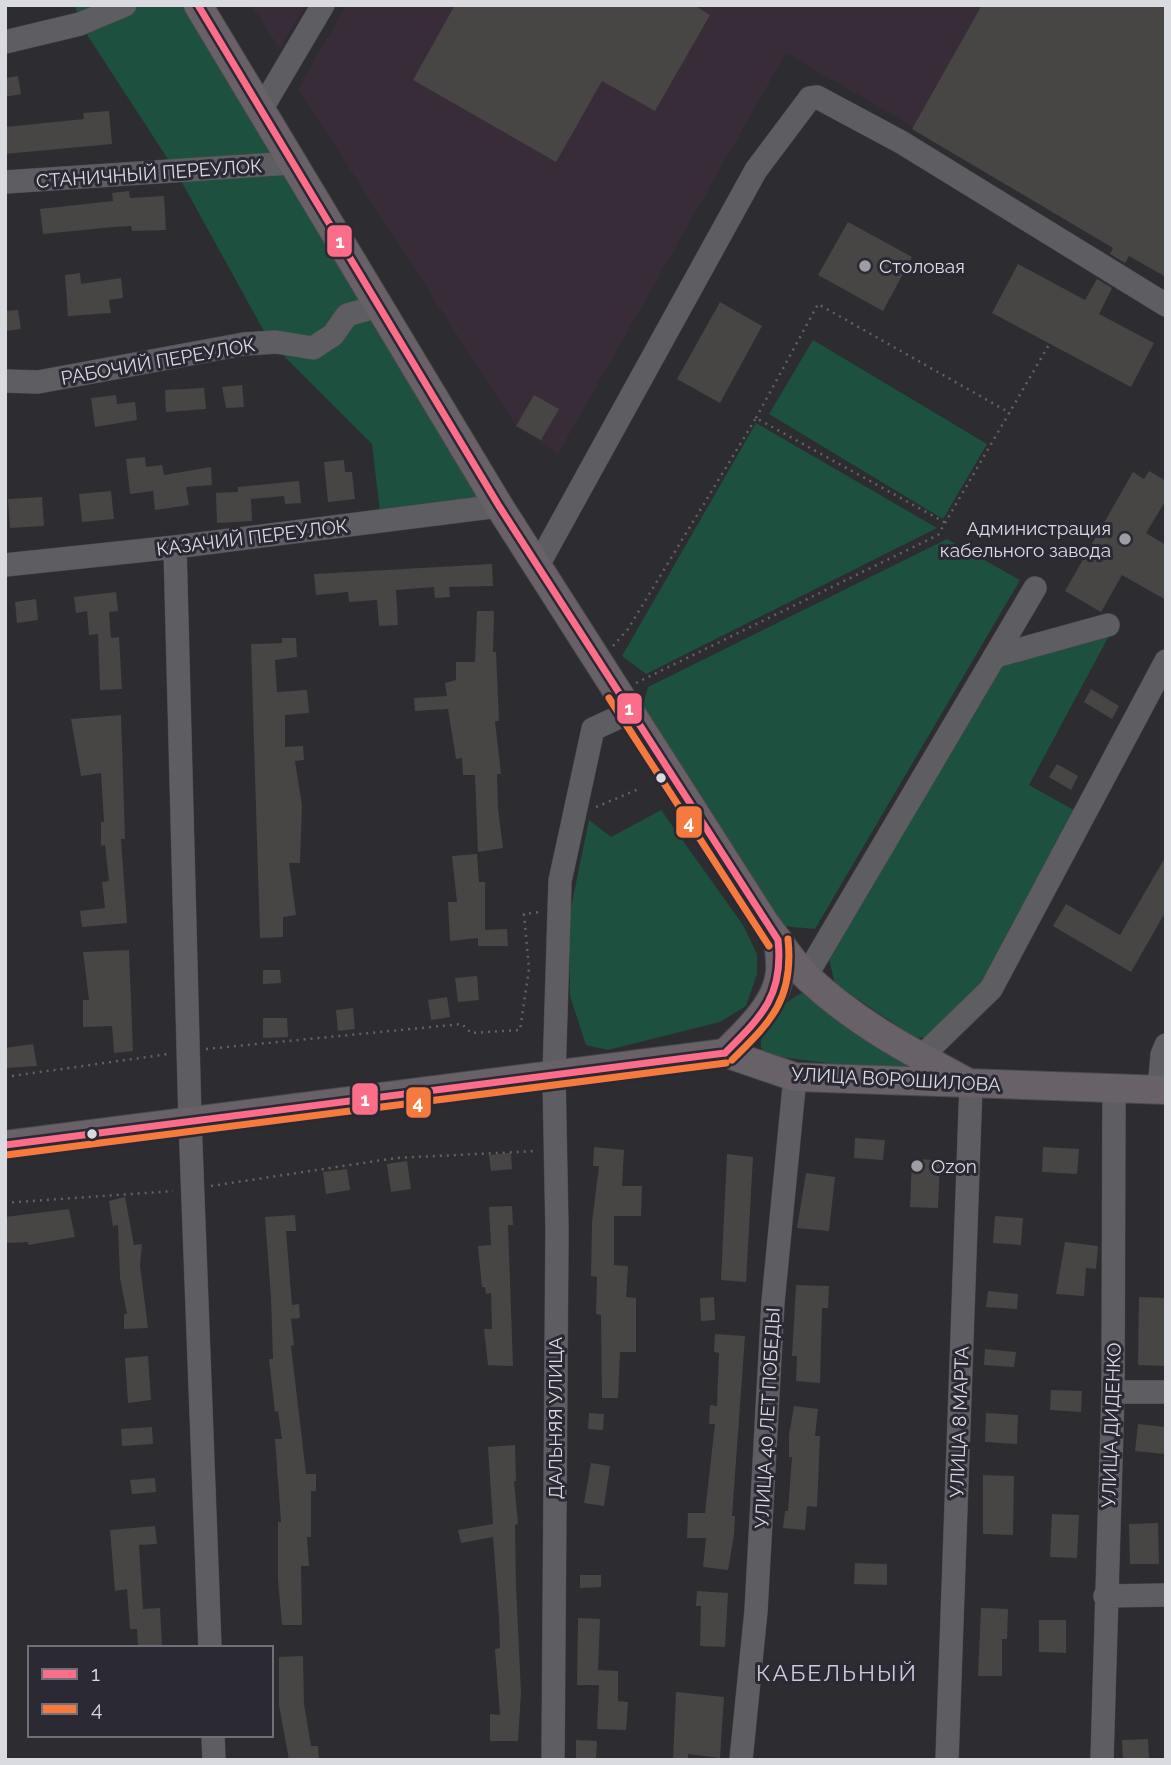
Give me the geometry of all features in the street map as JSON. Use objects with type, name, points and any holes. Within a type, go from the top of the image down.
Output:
[{"type":"main road","points":[[198,5],[499,506],[778,940],[806,976],[845,1011],[971,1084]]},
{"type":"main road","points":[[725,1053],[749,1030],[776,990],[780,976],[778,940]]},
{"type":"main road","name":"УЛИЦА ВОРОШИЛОВА","points":[[5,1145],[190,1119],[725,1053],[795,1077],[1163,1090]]},
{"type":"street","points":[[5,42],[80,23],[125,5]]},
{"type":"street","points":[[261,110],[323,5]]},
{"type":"street","points":[[537,567],[756,170],[810,98],[817,97],[901,142],[1166,305]]},
{"type":"street","name":"СТАНИЧНЫЙ ПЕРЕУЛОК","points":[[5,183],[140,171],[206,170],[292,163]]},
{"type":"street","name":"РАБОЧИЙ ПЕРЕУЛОК","points":[[5,381],[38,382],[244,344],[276,342],[313,348],[333,335],[347,315],[379,306]]},
{"type":"street","name":"КАЗАЧИЙ ПЕРЕУЛОК","points":[[5,565],[175,547],[499,506]]},
{"type":"street","points":[[175,547],[190,1119],[210,1646]]},
{"type":"street","points":[[806,976],[1035,588]]},
{"type":"street","points":[[996,656],[1108,625]]},
{"type":"street","points":[[921,1057],[991,989],[1166,661]]},
{"type":"street","name":"ДАЛЬНЯЯ УЛИЦА","points":[[553,1760],[554,1076],[560,881],[593,729],[624,702]]},
{"type":"street","points":[[1163,1090],[1162,1055],[1166,1045]]},
{"type":"street","name":"УЛИЦА 40 ЛЕТ ПОБЕДЫ","points":[[741,1760],[756,1611],[773,1302],[795,1077]]},
{"type":"street","name":"УЛИЦА 8 МАРТА","points":[[947,1760],[971,1084]]},
{"type":"street","name":"УЛИЦА ДИДЕНКО","points":[[1102,1760],[1113,1392],[1114,1089]]},
{"type":"street","points":[[1113,1392],[1166,1392]]},
{"type":"street","points":[[1105,1596],[1166,1595]]},
{"type":"street","points":[[213,1737],[214,1760]]},
{"type":"path","points":[[598,662],[628,629],[756,418],[818,304],[1010,413]]},
{"type":"path","points":[[624,702],[938,535],[1050,343]]},
{"type":"path","points":[[756,418],[946,523]]},
{"type":"path","points":[[590,812],[599,804],[641,788]]},
{"type":"path","points":[[5,1077],[188,1051],[462,1024],[471,1034],[520,1030],[529,970],[524,914],[559,909]]},
{"type":"path","points":[[5,1203],[193,1190],[396,1158],[555,1150]]},
{"type":"shaded area","points":[[251,5],[305,5],[280,49]]},
{"type":"shaded area","points":[[346,5],[1166,5],[1166,275],[786,53],[558,454],[516,426],[298,89]]},
{"type":"green space","points":[[75,5],[198,5],[499,506],[381,521],[372,444],[270,342],[175,170],[80,24]]},
{"type":"green space","points":[[813,340],[987,444],[943,519],[769,414]]},
{"type":"green space","points":[[756,423],[937,528],[646,674],[622,656]]},
{"type":"green space","points":[[947,539],[1020,580],[815,929],[783,926],[642,709],[648,687]]},
{"type":"green space","points":[[1111,632],[1029,785],[1081,814],[993,979],[933,1037],[916,1038],[835,984],[829,959],[1003,663]]},
{"type":"green space","points":[[661,810],[743,925],[757,954],[757,974],[746,1006],[720,1022],[608,1050],[586,1045],[570,996],[569,917],[589,820],[611,837]]},
{"type":"green space","points":[[802,993],[908,1066],[898,1072],[764,1055],[762,1036],[770,1018],[785,1003]]},
{"type":"building","points":[[455,5],[694,5],[710,15],[655,111],[602,81],[556,162],[413,80]]},
{"type":"building","points":[[982,5],[1166,5],[1166,277],[1129,256],[1125,263],[1110,254],[1113,248],[912,129]]},
{"type":"building","points":[[18,76],[21,94],[5,97],[5,78]]},
{"type":"building","points":[[109,111],[112,144],[5,154],[5,127],[84,119],[83,113]]},
{"type":"building","points":[[129,191],[130,198],[164,196],[166,230],[132,231],[131,226],[43,234],[40,209],[113,201],[112,193]]},
{"type":"building","name":"Столовая","points":[[848,222],[912,257],[883,311],[818,275]]},
{"type":"building","points":[[1018,264],[1085,300],[1097,279],[1112,288],[1099,314],[1154,343],[1131,387],[992,313]]},
{"type":"building","points":[[80,273],[81,284],[121,278],[123,298],[109,300],[111,313],[68,316],[65,275]]},
{"type":"building","points":[[720,302],[762,326],[720,403],[677,379]]},
{"type":"building","points":[[18,310],[21,329],[5,331],[5,311]]},
{"type":"building","points":[[242,385],[244,407],[226,408],[222,387]]},
{"type":"building","points":[[204,388],[206,409],[166,412],[165,390]]},
{"type":"building","points":[[116,395],[117,404],[135,402],[137,420],[95,427],[91,398]]},
{"type":"building","points":[[534,395],[559,409],[541,440],[516,426]]},
{"type":"building","points":[[145,457],[146,467],[162,465],[164,475],[211,467],[212,485],[186,487],[189,505],[155,510],[153,491],[130,494],[126,459]]},
{"type":"building","points":[[344,460],[345,472],[352,472],[355,499],[328,502],[324,462]]},
{"type":"building","name":"Администрация кабельного завода","points":[[1149,471],[1166,481],[1166,500],[1146,533],[1166,545],[1166,600],[1122,575],[1101,612],[1065,591],[1133,472],[1144,479]]},
{"type":"building","points":[[299,481],[301,503],[285,504],[284,496],[251,499],[252,521],[217,523],[216,493],[238,492],[238,487]]},
{"type":"building","points":[[111,491],[114,519],[82,522],[79,494]]},
{"type":"building","points":[[42,497],[44,526],[10,528],[8,499]]},
{"type":"building","points":[[492,564],[493,586],[449,587],[450,597],[435,598],[434,587],[396,590],[398,625],[379,626],[377,600],[349,602],[348,592],[316,595],[314,574]]},
{"type":"building","points":[[116,592],[118,611],[109,612],[111,638],[119,637],[122,689],[100,690],[98,634],[89,635],[87,611],[76,613],[74,597]]},
{"type":"building","points":[[36,599],[38,620],[17,623],[15,602]]},
{"type":"building","points":[[477,611],[494,611],[493,652],[496,652],[499,721],[495,721],[501,774],[497,774],[498,809],[503,848],[478,852],[475,775],[463,775],[462,758],[456,759],[448,709],[415,711],[414,698],[447,696],[445,683],[456,680],[456,662],[475,662]]},
{"type":"building","points":[[282,638],[296,638],[297,657],[275,660],[277,692],[307,690],[309,713],[285,715],[285,747],[303,746],[304,760],[295,761],[302,805],[300,863],[289,863],[296,915],[283,917],[283,937],[260,938],[251,644],[282,643]]},
{"type":"building","points":[[1091,689],[1119,706],[1112,719],[1084,702]]},
{"type":"building","points":[[121,715],[125,839],[121,839],[127,923],[82,927],[80,911],[105,908],[102,882],[109,881],[105,845],[101,846],[101,822],[104,822],[101,773],[81,776],[71,719]]},
{"type":"building","points":[[1057,764],[1078,776],[1071,790],[1049,777]]},
{"type":"building","points":[[477,854],[479,882],[485,882],[485,930],[507,929],[508,946],[478,946],[478,938],[450,941],[448,902],[457,902],[452,856]]},
{"type":"building","points":[[1166,856],[1166,911],[1131,972],[1053,926],[1066,904],[1120,935]]},
{"type":"building","points":[[129,950],[133,1051],[114,1053],[112,1026],[83,1027],[83,1000],[89,1000],[83,952]]},
{"type":"building","points":[[263,970],[280,970],[281,983],[263,984]]},
{"type":"building","points":[[477,976],[479,1000],[458,1002],[455,978]]},
{"type":"building","points":[[447,997],[450,1017],[431,1020],[428,1000]]},
{"type":"building","points":[[353,1008],[355,1029],[338,1031],[336,1010]]},
{"type":"building","points":[[263,1018],[287,1018],[288,1037],[263,1038]]},
{"type":"building","points":[[33,1044],[37,1066],[5,1068],[5,1048]]},
{"type":"building","points":[[855,1138],[885,1140],[883,1160],[854,1158]]},
{"type":"building","points":[[594,1147],[624,1150],[622,1186],[642,1186],[641,1216],[614,1216],[614,1265],[628,1266],[626,1297],[636,1298],[636,1352],[620,1352],[618,1398],[602,1398],[601,1315],[596,1314],[597,1277],[591,1276],[592,1222],[599,1166],[593,1166]]},
{"type":"building","points":[[1043,1147],[1079,1149],[1077,1174],[1042,1172]]},
{"type":"building","points":[[511,1153],[512,1169],[491,1171],[489,1155]]},
{"type":"building","points":[[727,1154],[753,1157],[746,1282],[721,1280]]},
{"type":"building","points":[[912,1159],[940,1160],[938,1208],[910,1207]]},
{"type":"building","points":[[407,1161],[411,1189],[391,1192],[387,1164]]},
{"type":"building","points":[[347,1169],[350,1190],[326,1194],[323,1172]]},
{"type":"building","points":[[806,1173],[835,1177],[829,1231],[797,1228]]},
{"type":"building","points":[[125,1197],[134,1245],[142,1244],[140,1265],[148,1328],[124,1329],[124,1314],[127,1314],[120,1278],[118,1225],[113,1226],[109,1201]]},
{"type":"building","points":[[512,1206],[513,1225],[508,1225],[513,1366],[488,1365],[484,1329],[492,1329],[491,1293],[486,1294],[485,1287],[482,1287],[478,1246],[491,1245],[489,1207]]},
{"type":"building","points":[[69,1209],[75,1237],[28,1245],[28,1242],[5,1243],[5,1217]]},
{"type":"building","points":[[295,1215],[296,1231],[286,1231],[292,1305],[299,1304],[300,1318],[291,1319],[294,1345],[291,1346],[306,1474],[316,1474],[316,1491],[311,1491],[311,1537],[307,1537],[309,1566],[301,1566],[302,1625],[282,1625],[278,1580],[278,1522],[281,1522],[275,1439],[282,1439],[278,1411],[275,1412],[269,1359],[273,1359],[265,1217]]},
{"type":"building","points":[[995,1216],[1023,1218],[1021,1245],[993,1243]]},
{"type":"building","points":[[1065,1242],[1098,1246],[1096,1269],[1086,1268],[1084,1296],[1056,1294]]},
{"type":"building","points":[[796,1285],[829,1286],[828,1308],[822,1308],[820,1383],[796,1381],[797,1356],[792,1356]]},
{"type":"building","points":[[988,1291],[1018,1294],[1017,1309],[986,1307]]},
{"type":"building","points":[[714,1297],[715,1320],[701,1321],[700,1298]]},
{"type":"building","points":[[1139,1297],[1166,1298],[1166,1366],[1138,1365]]},
{"type":"building","points":[[715,1334],[745,1336],[732,1516],[735,1516],[734,1535],[728,1570],[703,1567],[706,1538],[687,1538],[688,1513],[705,1513],[715,1424],[709,1424],[710,1405],[717,1406],[719,1353],[714,1352]]},
{"type":"building","points":[[985,1349],[1016,1352],[1014,1367],[984,1365]]},
{"type":"building","points":[[148,1356],[151,1400],[128,1403],[125,1358]]},
{"type":"building","points":[[1051,1390],[1082,1391],[1081,1412],[1050,1410]]},
{"type":"building","points":[[794,1406],[818,1409],[815,1436],[820,1436],[817,1507],[807,1506],[805,1530],[783,1528],[785,1511],[788,1511],[792,1457],[789,1457],[789,1435]]},
{"type":"building","points":[[589,1413],[604,1414],[603,1430],[588,1429]]},
{"type":"building","points":[[986,1413],[1018,1415],[1017,1444],[985,1442]]},
{"type":"building","points":[[1138,1424],[1166,1427],[1165,1454],[1135,1451]]},
{"type":"building","points":[[152,1427],[153,1444],[122,1446],[121,1429]]},
{"type":"building","points":[[515,1445],[514,1481],[518,1524],[515,1525],[516,1586],[521,1693],[518,1741],[490,1741],[490,1714],[500,1715],[495,1649],[500,1648],[499,1616],[493,1537],[461,1543],[458,1530],[493,1524],[488,1447]]},
{"type":"building","points":[[591,1463],[610,1466],[604,1506],[584,1503]]},
{"type":"building","points":[[983,1475],[1014,1476],[1013,1535],[983,1534]]},
{"type":"building","points":[[155,1478],[156,1492],[132,1494],[130,1480]]},
{"type":"building","points":[[1052,1514],[1079,1515],[1077,1558],[1050,1557]]},
{"type":"building","points":[[1158,1523],[1159,1564],[1130,1564],[1129,1524]]},
{"type":"building","points":[[155,1526],[157,1544],[139,1545],[143,1609],[160,1608],[162,1646],[138,1646],[137,1629],[130,1629],[127,1589],[115,1591],[110,1530]]},
{"type":"building","points":[[855,1563],[887,1564],[887,1585],[854,1584]]},
{"type":"building","points":[[580,1575],[601,1575],[601,1587],[580,1588]]},
{"type":"building","points":[[697,1591],[728,1593],[725,1647],[700,1646],[701,1606],[696,1606]]},
{"type":"building","points":[[981,1608],[1008,1609],[1007,1639],[1002,1639],[1002,1676],[978,1676]]},
{"type":"building","points":[[578,1618],[600,1619],[598,1670],[618,1671],[618,1701],[628,1702],[626,1730],[597,1729],[599,1685],[577,1685]]},
{"type":"building","points":[[1039,1620],[1066,1620],[1066,1653],[1039,1652]]},
{"type":"building","points":[[303,1656],[304,1704],[311,1746],[318,1746],[319,1760],[289,1760],[279,1705],[279,1657]]},
{"type":"building","points":[[676,1692],[724,1697],[720,1758],[688,1754],[688,1760],[673,1760]]},
{"type":"building","points":[[1148,1739],[1149,1760],[1123,1760],[1122,1740]]},
{"type":"building","points":[[576,1740],[597,1741],[596,1760],[576,1760]]},
{"type":"transit line","name":"1","points":[[198,5],[499,506],[778,940]]},
{"type":"transit line","name":"4","points":[[609,698],[769,946]]},
{"type":"transit line","name":"4","points":[[732,1060],[758,1033],[777,1007],[787,977],[788,939]]},
{"type":"transit line","name":"1","points":[[725,1053],[768,1003],[777,976],[778,940]]},
{"type":"transit line","name":"1","points":[[5,1145],[725,1053]]},
{"type":"transit line","name":"4","points":[[6,1155],[726,1063]]},
{"type":"place","name":"Столовая","points":[[865,266]]},
{"type":"place","name":"Администрация кабельного завода","points":[[1125,539]]},
{"type":"place","name":"Ozon","points":[[917,1166]]},
{"type":"district","name":"КАБЕЛЬНЫЙ","points":[[837,1672]]}]
